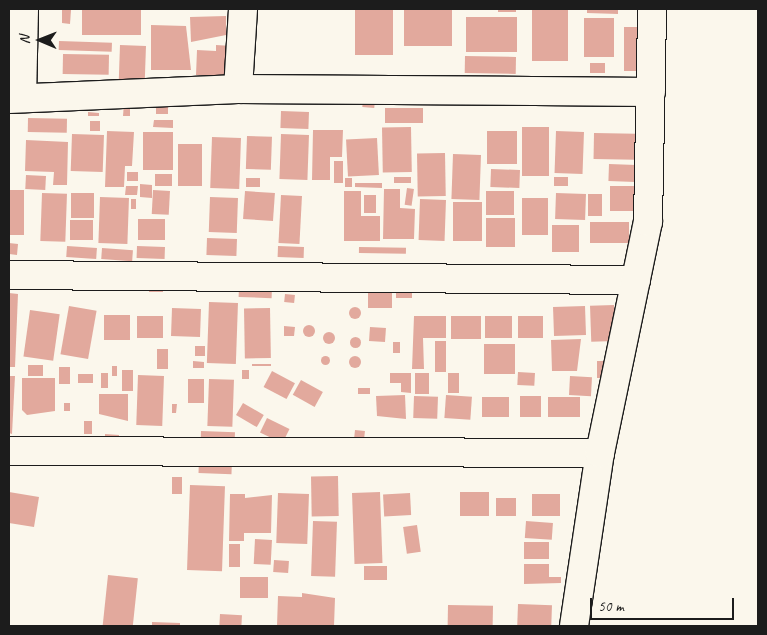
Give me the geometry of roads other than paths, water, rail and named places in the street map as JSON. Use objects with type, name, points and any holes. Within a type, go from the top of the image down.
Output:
[{"type":"street","points":[[24,9],[15,99],[238,88],[652,92]]},
{"type":"street","points":[[238,88],[243,9]]},
{"type":"street","points":[[574,626],[600,453],[648,222],[652,92],[652,9]]},
{"type":"street","points":[[9,275],[636,280]]},
{"type":"street","points":[[9,451],[600,453]]}]
